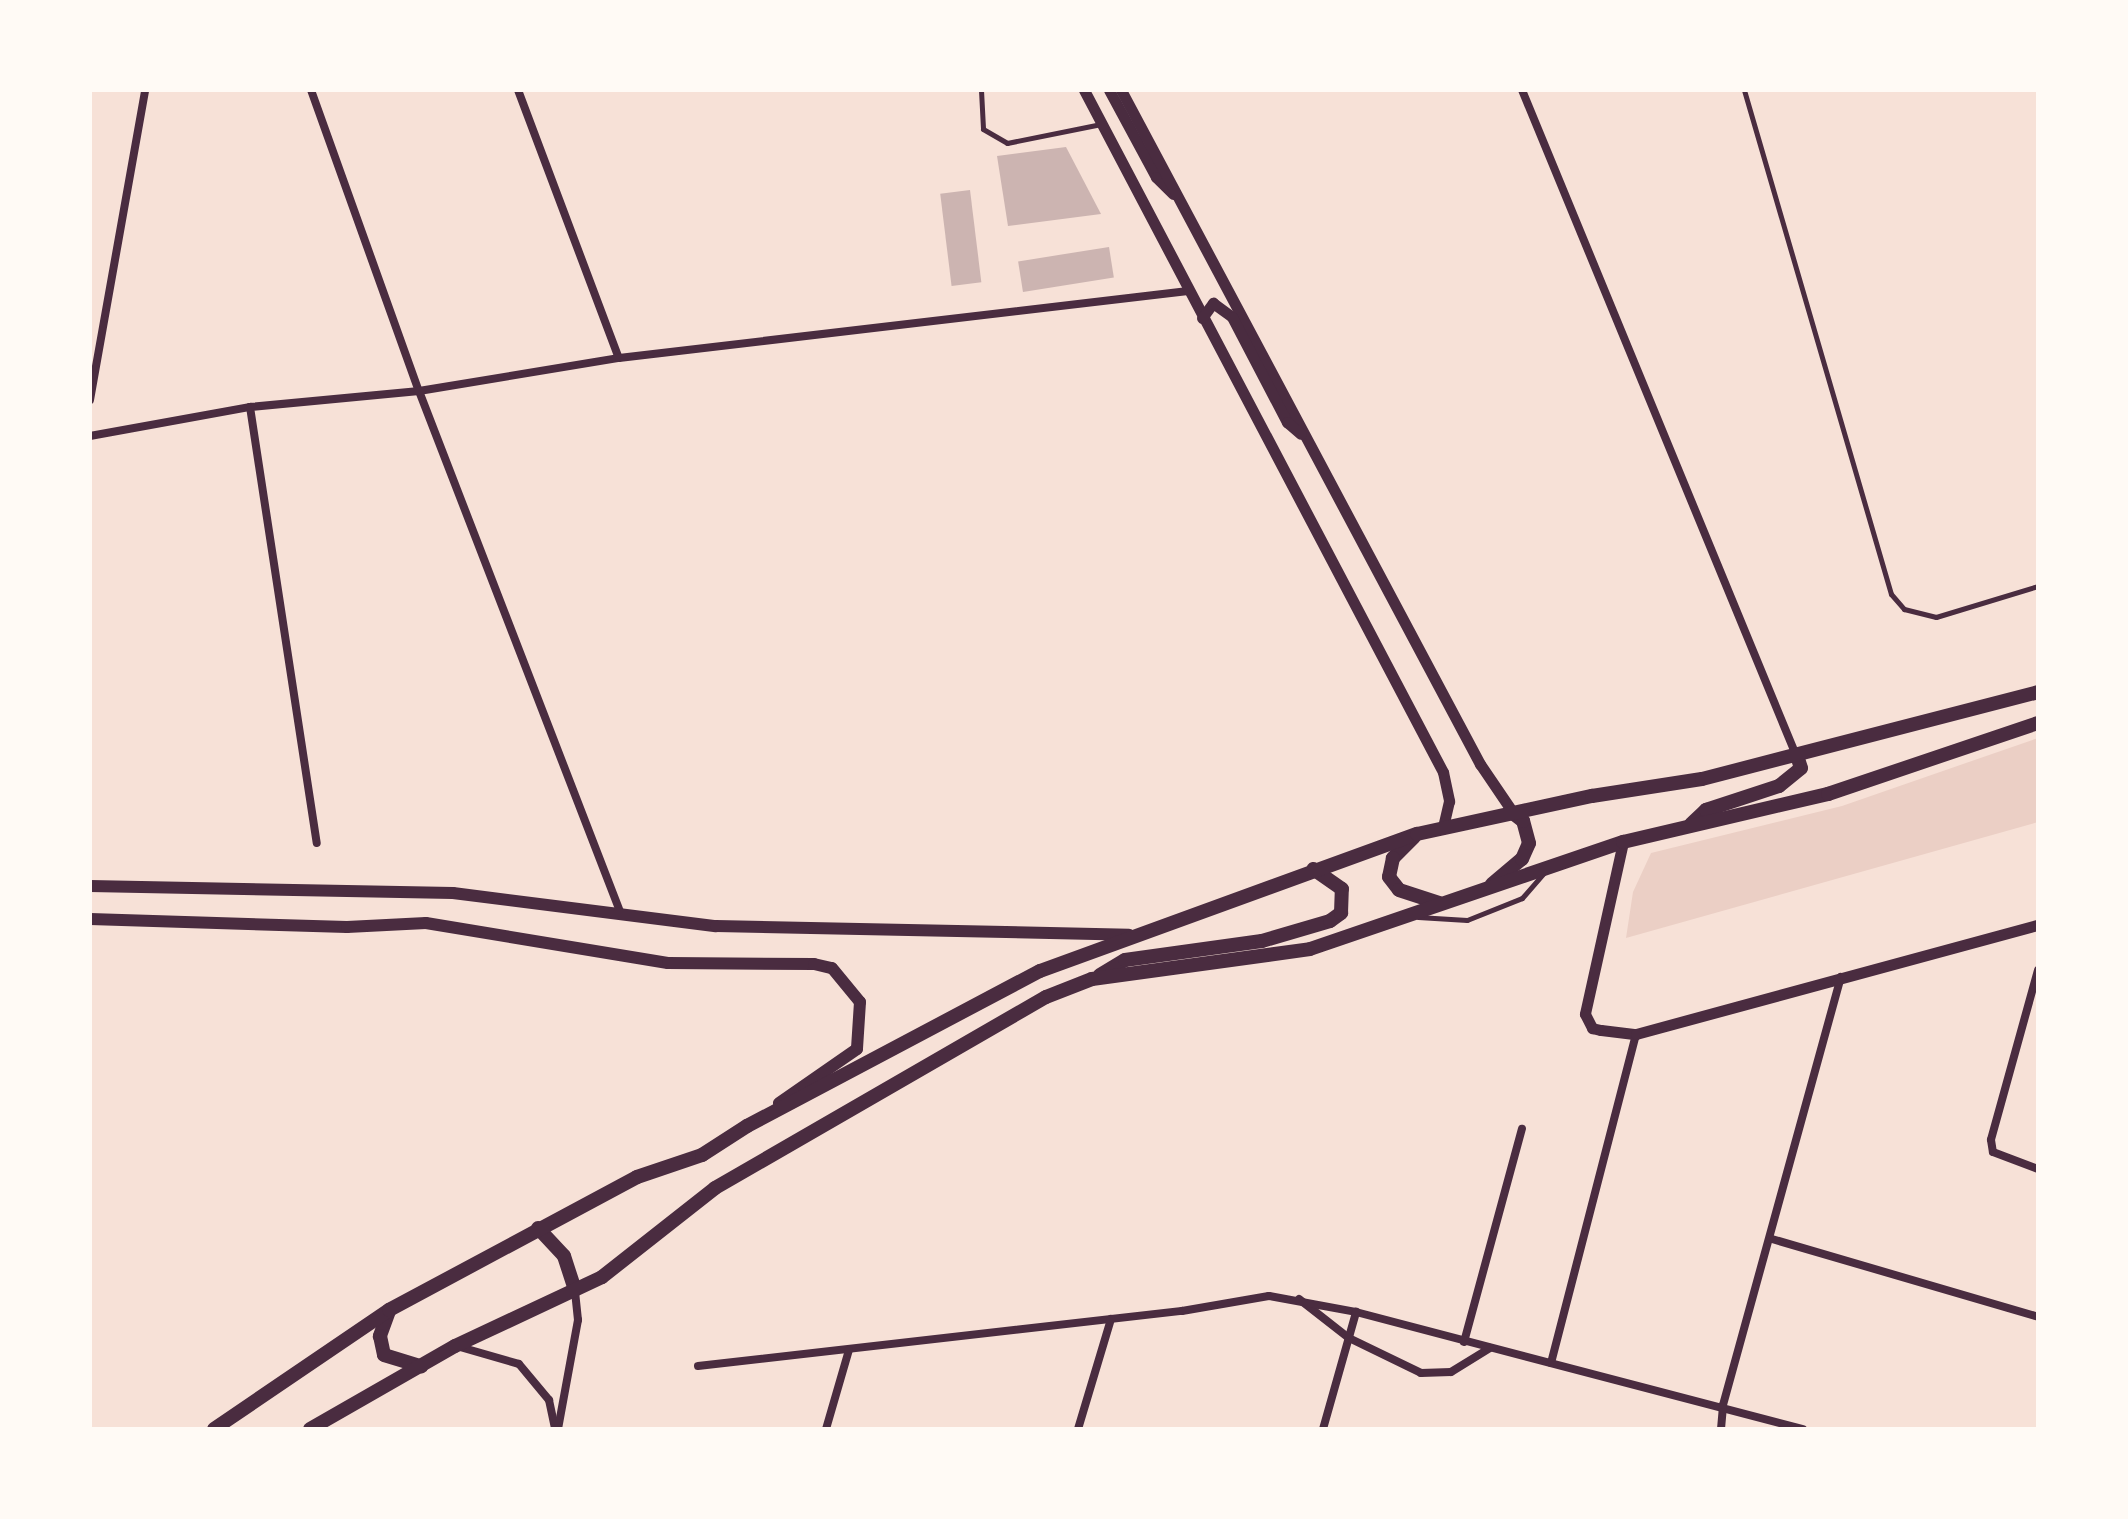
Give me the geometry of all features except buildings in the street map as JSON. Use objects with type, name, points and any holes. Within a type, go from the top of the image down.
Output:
[{"type":"main road","points":[[747,1126],[1040,971],[1129,935],[1417,834],[1797,756],[2038,692]]},
{"type":"main road","points":[[1092,979],[1310,949],[1623,842],[1828,794],[2038,723]]},
{"type":"main road","points":[[1690,825],[1706,810],[1779,786],[1801,768],[1797,756]]},
{"type":"main road","points":[[1485,890],[1522,859],[1529,843],[1523,821],[1514,814]]},
{"type":"main road","points":[[1417,834],[1387,871],[1399,890],[1439,903]]},
{"type":"main road","points":[[310,1429],[455,1346],[602,1277],[715,1188],[1046,997],[1092,979],[1125,960],[1262,941],[1330,921],[1341,913],[1342,889],[1313,869]]},
{"type":"main road","points":[[90,886],[453,893],[716,926],[1129,935]]},
{"type":"main road","points":[[90,919],[347,927],[426,923],[668,963],[814,964],[832,968],[860,1002],[857,1049],[747,1126],[702,1155],[637,1177],[389,1310],[214,1429]]},
{"type":"main road","points":[[538,1228],[564,1256],[575,1289]]},
{"type":"main road","points":[[389,1310],[380,1336],[384,1355],[421,1366]]},
{"type":"street","points":[[90,400],[145,90]]},
{"type":"street","points":[[311,90],[419,391],[621,914]]},
{"type":"street","points":[[518,90],[619,358]]},
{"type":"street","points":[[1084,90],[1443,772],[1449,801],[1443,827]]},
{"type":"street","points":[[1109,90],[1156,177],[1179,199]]},
{"type":"street","points":[[1121,90],[1480,764],[1514,814]]},
{"type":"street","points":[[1522,90],[1797,756]]},
{"type":"street","points":[[90,436],[250,407],[419,391],[619,358],[1188,291]]},
{"type":"street","points":[[1202,318],[1213,303],[1232,317],[1287,422],[1307,440]]},
{"type":"street","points":[[250,407],[317,843]]},
{"type":"street","points":[[1623,842],[1585,1014],[1592,1028],[1636,1034],[2038,925]]},
{"type":"street","points":[[2038,970],[1991,1140],[1993,1152],[2038,1169]]},
{"type":"street","points":[[1721,1429],[1723,1405],[1772,1239],[1841,976]]},
{"type":"street","points":[[1551,1363],[1636,1034]]},
{"type":"street","points":[[1464,1342],[1522,1129]]},
{"type":"street","points":[[1772,1239],[2038,1317]]},
{"type":"street","points":[[557,1429],[578,1320],[575,1289]]},
{"type":"street","points":[[698,1366],[1111,1319],[1269,1296],[1296,1298],[1356,1312],[1464,1342],[1723,1405],[1803,1429]]},
{"type":"street","points":[[1296,1298],[1349,1338],[1435,1375],[1490,1348]]},
{"type":"street","points":[[1323,1429],[1356,1312]]},
{"type":"street","points":[[1078,1429],[1111,1319]]},
{"type":"street","points":[[455,1346],[519,1364],[549,1400],[557,1429]]},
{"type":"street","points":[[826,1429],[849,1350]]},
{"type":"lane","points":[[981,90],[983,129],[1007,143],[1102,124]]},
{"type":"lane","points":[[1744,90],[1891,594],[1904,609],[1936,617],[2038,586]]},
{"type":"lane","points":[[1409,916],[1467,920],[1522,898],[1547,870]]},
{"type":"shaded area","points":[[2038,738],[2038,822],[1626,938],[1633,892],[1651,853],[1842,806]]}]
